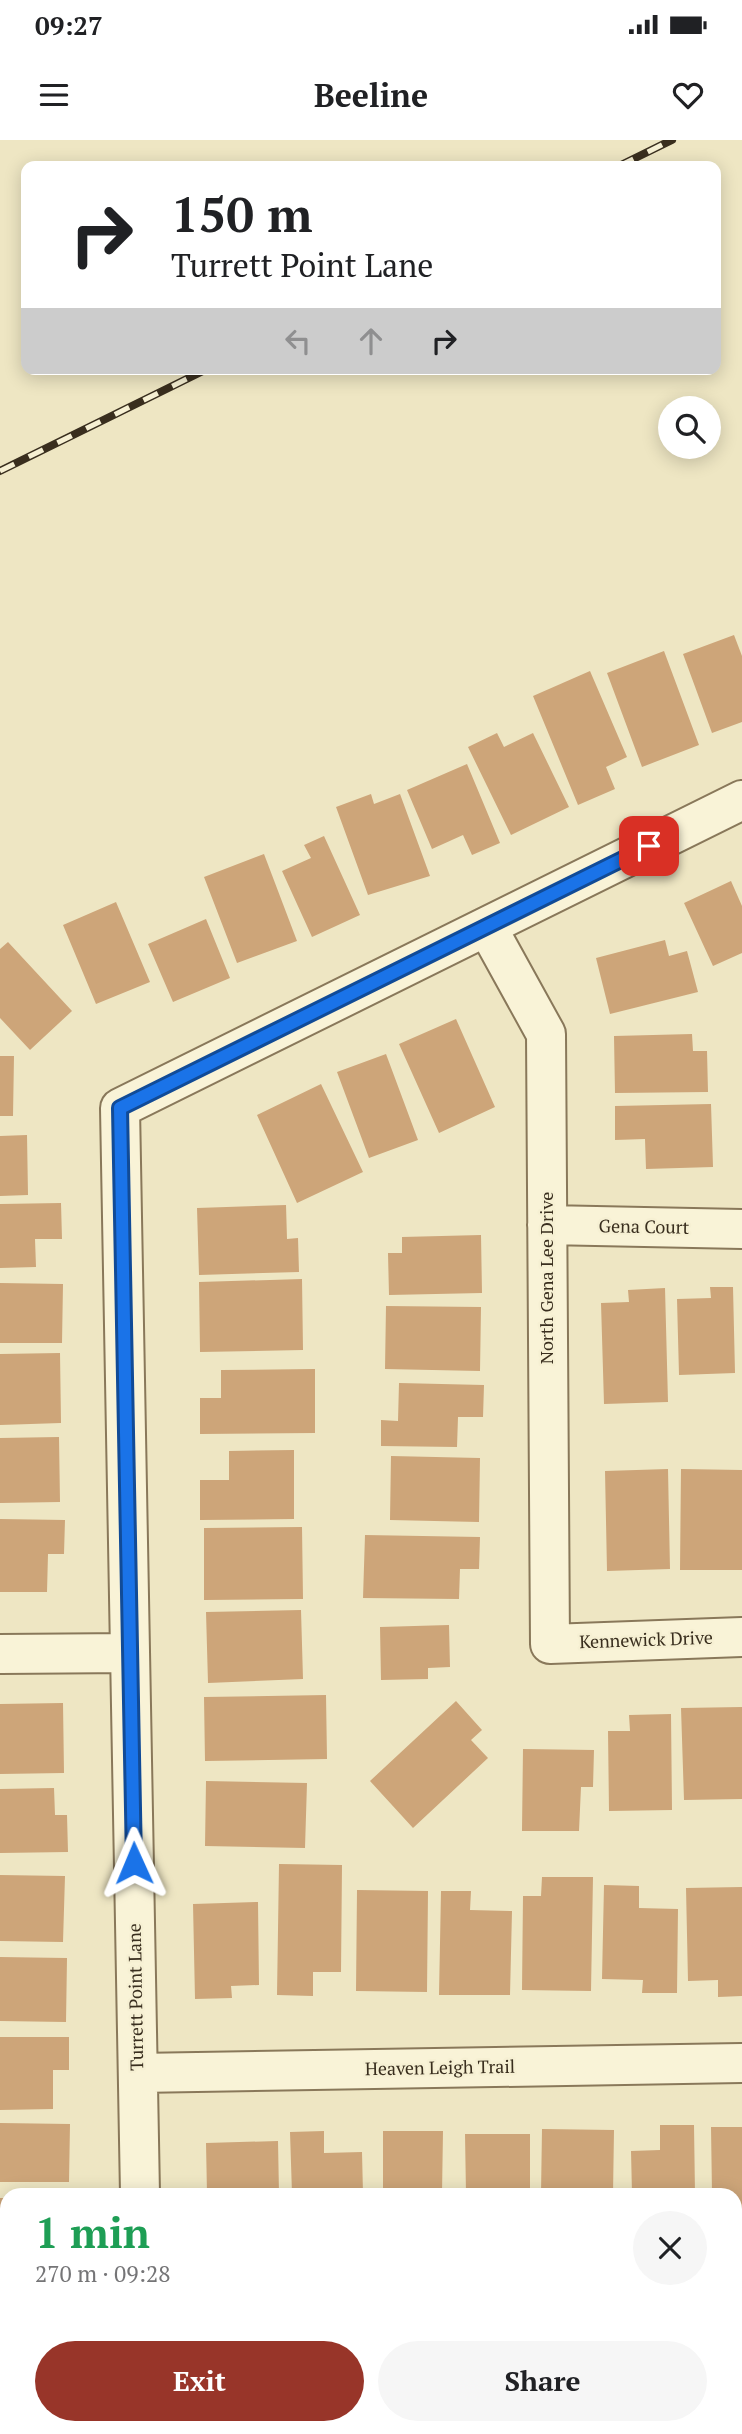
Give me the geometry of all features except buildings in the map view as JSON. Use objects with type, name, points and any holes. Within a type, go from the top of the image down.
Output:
[{"type":"street","name":"Turrett Point Lane","points":[[140,2188],[120,1108],[742,800]]},
{"type":"street","name":"North Gena Lee Drive","points":[[487,927],[546,1034],[550,1644]]},
{"type":"street","name":"Gena Court","points":[[547,1225],[742,1229]]},
{"type":"street","name":"Kennewick Drive","points":[[550,1644],[742,1637]]},
{"type":"street","points":[[0,1654],[130,1653]]},
{"type":"street","name":"Heaven Leigh Trail","points":[[138,2073],[742,2063]]},
{"type":"railway","points":[[629,161],[672,140]]},
{"type":"railway","points":[[0,471],[195,375]]},
{"type":"route","points":[[134,1863],[120,1108],[649,846]]}]
